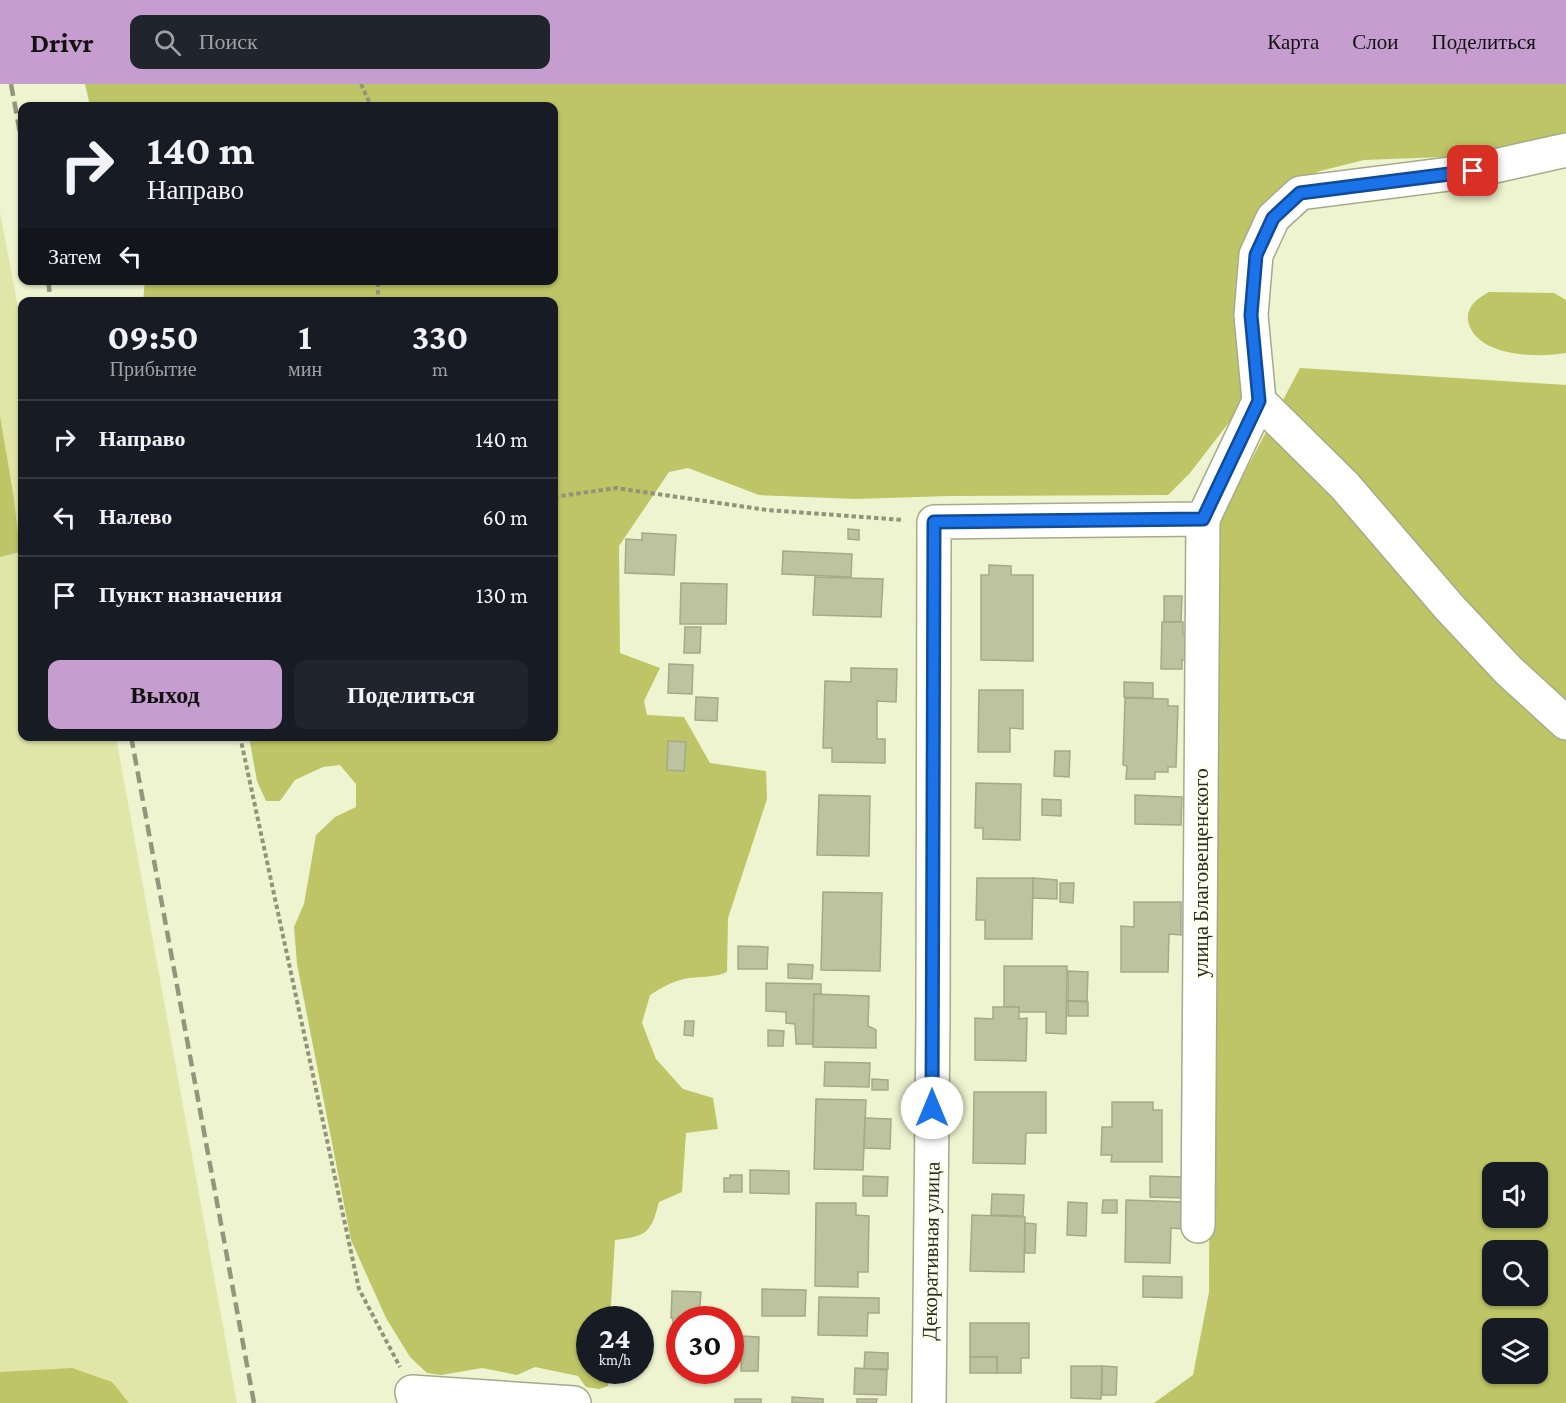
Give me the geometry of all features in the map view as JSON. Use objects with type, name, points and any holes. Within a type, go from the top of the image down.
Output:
[{"type":"street","points":[[934,522],[1203,519],[1259,401],[1251,315],[1256,255],[1273,218],[1300,193],[1473,171],[1566,150]]},
{"type":"street","points":[[1259,401],[1346,486],[1449,607],[1509,671],[1566,723]]},
{"type":"street","name":"улица Благовещенского","points":[[1198,1227],[1203,519]]},
{"type":"street","name":"Декоративная улица","points":[[929,1403],[933,1017],[934,522]]},
{"type":"street","points":[[413,1397],[574,1403]]},
{"type":"path","points":[[361,84],[369,102]]},
{"type":"path","points":[[558,496],[616,488],[767,510],[934,522]]},
{"type":"path","points":[[241,741],[359,1289],[413,1397]]},
{"type":"green space","points":[[85,84],[1566,84],[1566,133],[1444,157],[1364,160],[1320,171],[1290,184],[1248,232],[1238,258],[1235,292],[1237,334],[1247,399],[1190,473],[1168,495],[855,499],[759,495],[688,468],[669,472],[619,546],[620,653],[660,668],[644,701],[647,715],[684,717],[710,763],[766,771],[767,799],[728,918],[727,972],[684,979],[658,990],[650,995],[642,1023],[656,1059],[683,1089],[713,1098],[718,1129],[686,1133],[682,1192],[659,1202],[650,1227],[646,1231],[634,1237],[615,1240],[611,1306],[576,1306],[576,1376],[535,1367],[517,1375],[482,1368],[441,1375],[427,1373],[410,1357],[386,1318],[351,1240],[297,964],[294,927],[304,904],[316,835],[335,817],[356,807],[356,784],[340,765],[323,767],[295,780],[280,801],[266,801],[257,781],[250,741],[558,741],[558,297],[143,297],[145,285],[558,285],[558,102],[89,102]]},
{"type":"green space","points":[[0,212],[18,308],[18,741],[117,741],[237,1403],[0,1403]]},
{"type":"green space","points":[[1489,292],[1554,293],[1566,300],[1566,353],[1524,355],[1494,348],[1482,341],[1473,332],[1468,315],[1474,303]]},
{"type":"green space","points":[[1300,368],[1566,385],[1566,1403],[1154,1403],[1193,1375],[1209,1292],[1212,534]]},
{"type":"green space","points":[[0,416],[14,499],[18,552],[0,557]]},
{"type":"green space","points":[[72,1368],[112,1382],[129,1403],[0,1403],[0,1372]]},
{"type":"green space","points":[[584,1384],[608,1384],[599,1389],[586,1387]]},
{"type":"building","points":[[848,529],[859,530],[859,540],[848,539]]},
{"type":"building","points":[[642,533],[676,535],[674,575],[625,573],[626,539],[642,540]]},
{"type":"building","points":[[783,551],[852,554],[851,577],[782,574]]},
{"type":"building","points":[[989,565],[1011,566],[1011,575],[1033,575],[1033,661],[981,660],[981,575],[989,575]]},
{"type":"building","points":[[815,577],[883,579],[881,617],[813,615]]},
{"type":"building","points":[[681,583],[727,584],[726,624],[680,624]]},
{"type":"building","points":[[1164,596],[1182,596],[1181,622],[1164,622]]},
{"type":"building","points":[[1162,622],[1183,622],[1183,634],[1198,635],[1197,660],[1182,660],[1182,669],[1161,669]]},
{"type":"building","points":[[685,627],[701,627],[700,653],[684,653]]},
{"type":"building","points":[[669,664],[693,665],[692,694],[668,693]]},
{"type":"building","points":[[851,668],[897,669],[896,702],[877,701],[877,739],[885,739],[885,763],[832,762],[832,748],[823,748],[825,681],[851,682]]},
{"type":"building","points":[[1124,682],[1153,683],[1153,698],[1124,697]]},
{"type":"building","points":[[979,690],[1023,690],[1023,729],[1010,728],[1010,752],[978,752]]},
{"type":"building","points":[[696,697],[718,698],[717,721],[695,720]]},
{"type":"building","points":[[1125,698],[1168,699],[1168,706],[1178,706],[1176,767],[1168,767],[1168,772],[1155,772],[1155,779],[1126,779],[1127,766],[1123,765]]},
{"type":"building","points":[[668,741],[686,742],[684,771],[667,770]]},
{"type":"building","points":[[1055,751],[1070,751],[1069,777],[1054,776]]},
{"type":"building","points":[[976,783],[1021,784],[1020,840],[983,839],[983,828],[975,828]]},
{"type":"building","points":[[819,795],[870,796],[869,856],[817,855]]},
{"type":"building","points":[[1135,795],[1182,797],[1181,825],[1135,824]]},
{"type":"building","points":[[1042,799],[1061,800],[1061,816],[1042,815]]},
{"type":"building","points":[[977,878],[1033,878],[1032,939],[985,939],[985,920],[976,920]]},
{"type":"building","points":[[1033,878],[1057,880],[1057,899],[1033,898]]},
{"type":"building","points":[[1060,883],[1074,883],[1073,903],[1060,902]]},
{"type":"building","points":[[823,892],[882,893],[880,971],[821,970]]},
{"type":"building","points":[[1134,902],[1181,902],[1181,935],[1169,934],[1168,972],[1121,972],[1121,926],[1134,927]]},
{"type":"building","points":[[738,946],[768,947],[767,969],[738,969]]},
{"type":"building","points":[[788,964],[813,965],[812,979],[788,978]]},
{"type":"building","points":[[1004,966],[1067,966],[1066,1034],[1046,1033],[1046,1012],[1019,1012],[1019,1007],[1004,1007]]},
{"type":"building","points":[[1068,971],[1088,972],[1087,1001],[1068,1001]]},
{"type":"building","points":[[766,983],[821,984],[821,995],[814,994],[813,1044],[796,1044],[795,1024],[786,1023],[786,1012],[766,1011]]},
{"type":"building","points":[[814,994],[869,996],[868,1026],[876,1030],[876,1048],[813,1047]]},
{"type":"building","points":[[1068,1001],[1088,1002],[1088,1016],[1068,1016]]},
{"type":"building","points":[[993,1007],[1019,1007],[1019,1019],[1027,1018],[1026,1061],[975,1060],[975,1018],[993,1019]]},
{"type":"building","points":[[685,1021],[694,1021],[693,1036],[684,1035]]},
{"type":"building","points":[[768,1030],[784,1031],[783,1046],[768,1046]]},
{"type":"building","points":[[825,1062],[870,1063],[869,1087],[824,1086]]},
{"type":"building","points":[[872,1079],[888,1080],[888,1090],[872,1090]]},
{"type":"building","points":[[974,1092],[1046,1092],[1046,1133],[1026,1133],[1025,1164],[973,1163]]},
{"type":"building","points":[[816,1099],[866,1100],[863,1170],[814,1169]]},
{"type":"building","points":[[1112,1102],[1153,1102],[1153,1110],[1162,1110],[1162,1162],[1111,1162],[1112,1155],[1101,1155],[1102,1127],[1112,1127]]},
{"type":"building","points":[[865,1118],[891,1119],[890,1149],[864,1148]]},
{"type":"building","points":[[750,1170],[789,1171],[789,1194],[750,1193]]},
{"type":"building","points":[[730,1175],[742,1175],[742,1192],[724,1192],[724,1178],[730,1178]]},
{"type":"building","points":[[863,1176],[888,1177],[887,1196],[863,1196]]},
{"type":"building","points":[[1150,1176],[1184,1177],[1184,1198],[1150,1197]]},
{"type":"building","points":[[992,1194],[1024,1195],[1023,1216],[991,1215]]},
{"type":"building","points":[[1103,1200],[1117,1200],[1117,1213],[1102,1213]]},
{"type":"building","points":[[1126,1200],[1185,1202],[1184,1229],[1171,1228],[1170,1263],[1125,1262]]},
{"type":"building","points":[[1068,1202],[1087,1203],[1086,1236],[1067,1235]]},
{"type":"building","points":[[816,1203],[856,1203],[856,1215],[869,1216],[868,1272],[858,1272],[858,1287],[815,1286]]},
{"type":"building","points":[[972,1215],[1025,1217],[1024,1272],[970,1271]]},
{"type":"building","points":[[1025,1223],[1036,1224],[1035,1253],[1025,1253]]},
{"type":"building","points":[[1143,1276],[1182,1277],[1182,1298],[1143,1297]]},
{"type":"building","points":[[762,1289],[806,1290],[805,1316],[762,1316]]},
{"type":"building","points":[[672,1291],[701,1292],[700,1306],[671,1306]]},
{"type":"building","points":[[819,1297],[879,1298],[879,1313],[868,1313],[867,1336],[818,1335]]},
{"type":"building","points":[[970,1323],[1029,1323],[1029,1358],[1021,1358],[1021,1373],[997,1373],[997,1357],[970,1357]]},
{"type":"building","points":[[744,1336],[759,1337],[758,1371],[744,1371]]},
{"type":"building","points":[[865,1352],[888,1353],[888,1369],[864,1369]]},
{"type":"building","points":[[970,1357],[997,1357],[997,1373],[970,1373]]},
{"type":"building","points":[[1071,1366],[1102,1366],[1101,1399],[1071,1398]]},
{"type":"building","points":[[1102,1366],[1117,1367],[1116,1395],[1102,1395]]},
{"type":"building","points":[[855,1368],[887,1370],[886,1395],[854,1394]]},
{"type":"building","points":[[792,1397],[823,1399],[823,1403],[792,1403]]},
{"type":"building","points":[[735,1399],[761,1399],[761,1403],[735,1403]]},
{"type":"building","points":[[857,1399],[877,1399],[876,1403],[857,1403]]},
{"type":"railway","points":[[11,84],[18,122]]},
{"type":"railway","points":[[49,285],[50,297]]},
{"type":"railway","points":[[132,741],[254,1403]]},
{"type":"route","points":[[932,1108],[934,522],[1203,519],[1259,401],[1251,315],[1256,255],[1273,218],[1300,193],[1332,187],[1473,171]]}]
